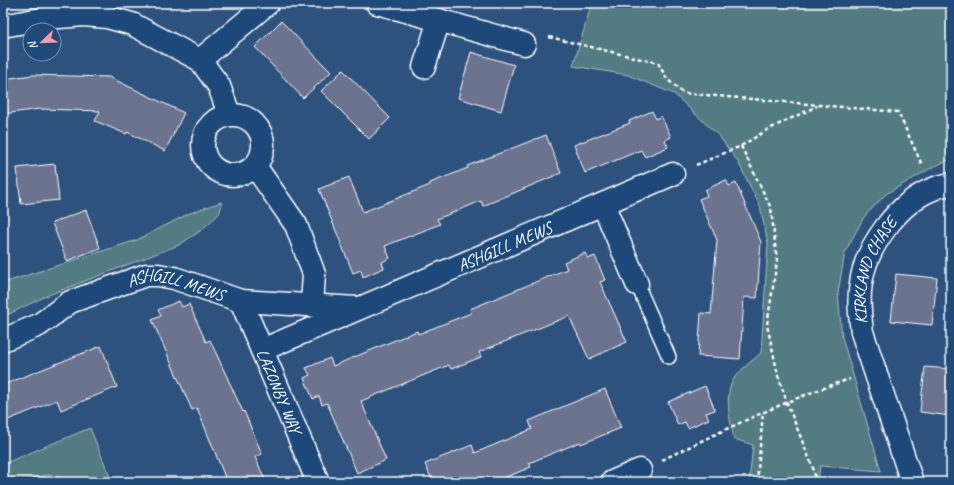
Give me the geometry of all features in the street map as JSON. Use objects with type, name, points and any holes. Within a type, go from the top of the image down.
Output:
[{"type":"street","points":[[200,60],[268,3]]},
{"type":"street","points":[[377,3],[524,44]]},
{"type":"street","points":[[4,23],[84,15],[107,17],[132,24],[200,60],[219,86],[229,114]]},
{"type":"street","points":[[424,67],[439,20]]},
{"type":"street","points":[[229,114],[239,115],[249,119],[257,126],[262,136],[263,146],[261,157],[255,166],[246,172],[234,175],[223,173],[213,167],[206,158],[202,147],[204,136],[209,126],[218,118],[229,114]]},
{"type":"street","points":[[255,166],[296,225],[314,274],[312,305]]},
{"type":"street","name":"ASHGILL MEWS","points":[[262,350],[674,174]]},
{"type":"street","name":"KIRKLAND CHASE","points":[[912,482],[862,332],[860,310],[861,282],[867,261],[876,242],[888,224],[916,198],[942,186]]},
{"type":"street","points":[[603,204],[637,284]]},
{"type":"street","name":"ASHGILL MEWS","points":[[3,340],[39,324],[70,302],[146,275],[158,275],[174,278],[242,301],[362,308]]},
{"type":"street","name":"LAZONBY WAY","points":[[242,301],[318,482]]},
{"type":"street","points":[[612,482],[640,470]]},
{"type":"lane","points":[[637,284],[669,357]]},
{"type":"path","points":[[524,44],[527,32],[658,63],[667,79],[683,93],[898,112],[942,186]]},
{"type":"path","points":[[674,174],[741,146],[767,130],[819,105]]},
{"type":"path","points":[[741,146],[771,208],[777,260],[767,325],[778,375],[815,473],[814,482]]},
{"type":"path","points":[[640,470],[763,412],[823,388],[874,371]]},
{"type":"path","points":[[757,482],[763,412]]},
{"type":"green space","points":[[592,3],[951,3],[951,159],[933,167],[886,194],[864,217],[845,252],[838,293],[842,337],[881,471],[820,466],[818,482],[749,482],[753,445],[734,439],[729,416],[728,399],[731,384],[735,377],[761,353],[768,244],[760,206],[738,162],[719,136],[674,94],[628,75],[573,66]]},
{"type":"green space","points":[[221,202],[222,205],[219,214],[200,231],[179,245],[46,296],[3,317],[3,283],[137,240],[190,213]]},
{"type":"green space","points":[[90,428],[112,482],[78,482],[76,480],[48,475],[14,482],[3,482],[3,464]]},
{"type":"building","points":[[281,21],[331,72],[303,98],[255,47]]},
{"type":"building","points":[[471,52],[514,65],[501,111],[458,98]]},
{"type":"building","points":[[343,70],[390,118],[369,139],[321,91]]},
{"type":"building","points":[[33,75],[109,77],[184,113],[165,151],[127,132],[126,134],[95,121],[100,111],[40,109],[3,114],[3,79]]},
{"type":"building","points":[[652,111],[656,119],[661,116],[671,137],[665,140],[668,147],[645,157],[641,150],[585,173],[574,145],[630,123],[629,121]]},
{"type":"building","points":[[546,135],[561,173],[483,206],[481,201],[437,219],[440,224],[385,246],[390,258],[382,262],[384,268],[363,277],[361,270],[353,273],[319,189],[349,177],[363,212],[430,185],[430,183],[468,168],[467,166]]},
{"type":"building","points":[[55,164],[59,200],[21,204],[17,168]]},
{"type":"building","points":[[726,180],[729,186],[736,183],[761,242],[757,298],[744,297],[740,359],[698,356],[701,313],[711,314],[717,240],[699,199],[707,196],[705,190]]},
{"type":"building","points":[[86,210],[100,248],[67,261],[52,223]]},
{"type":"building","points":[[585,253],[588,259],[595,256],[605,280],[600,282],[627,342],[589,359],[569,316],[479,352],[481,357],[451,369],[449,365],[361,401],[386,460],[357,473],[327,403],[322,405],[319,396],[313,399],[304,378],[310,375],[306,368],[330,358],[333,366],[417,331],[418,334],[471,313],[470,309],[567,269],[564,262]]},
{"type":"building","points":[[896,274],[937,278],[932,325],[891,321]]},
{"type":"building","points":[[179,301],[182,307],[189,304],[206,342],[210,340],[243,412],[244,411],[262,454],[255,457],[266,482],[227,482],[197,408],[192,410],[152,320],[161,316],[158,310]]},
{"type":"building","points":[[101,346],[117,387],[61,410],[57,400],[3,422],[3,385]]},
{"type":"building","points":[[925,367],[951,369],[951,416],[920,412]]},
{"type":"building","points":[[705,386],[715,410],[706,413],[709,419],[688,428],[685,422],[678,425],[668,402]]},
{"type":"building","points":[[605,389],[621,428],[581,444],[580,442],[529,463],[531,467],[494,482],[433,482],[425,464],[472,445],[475,453],[532,429],[529,421]]}]
